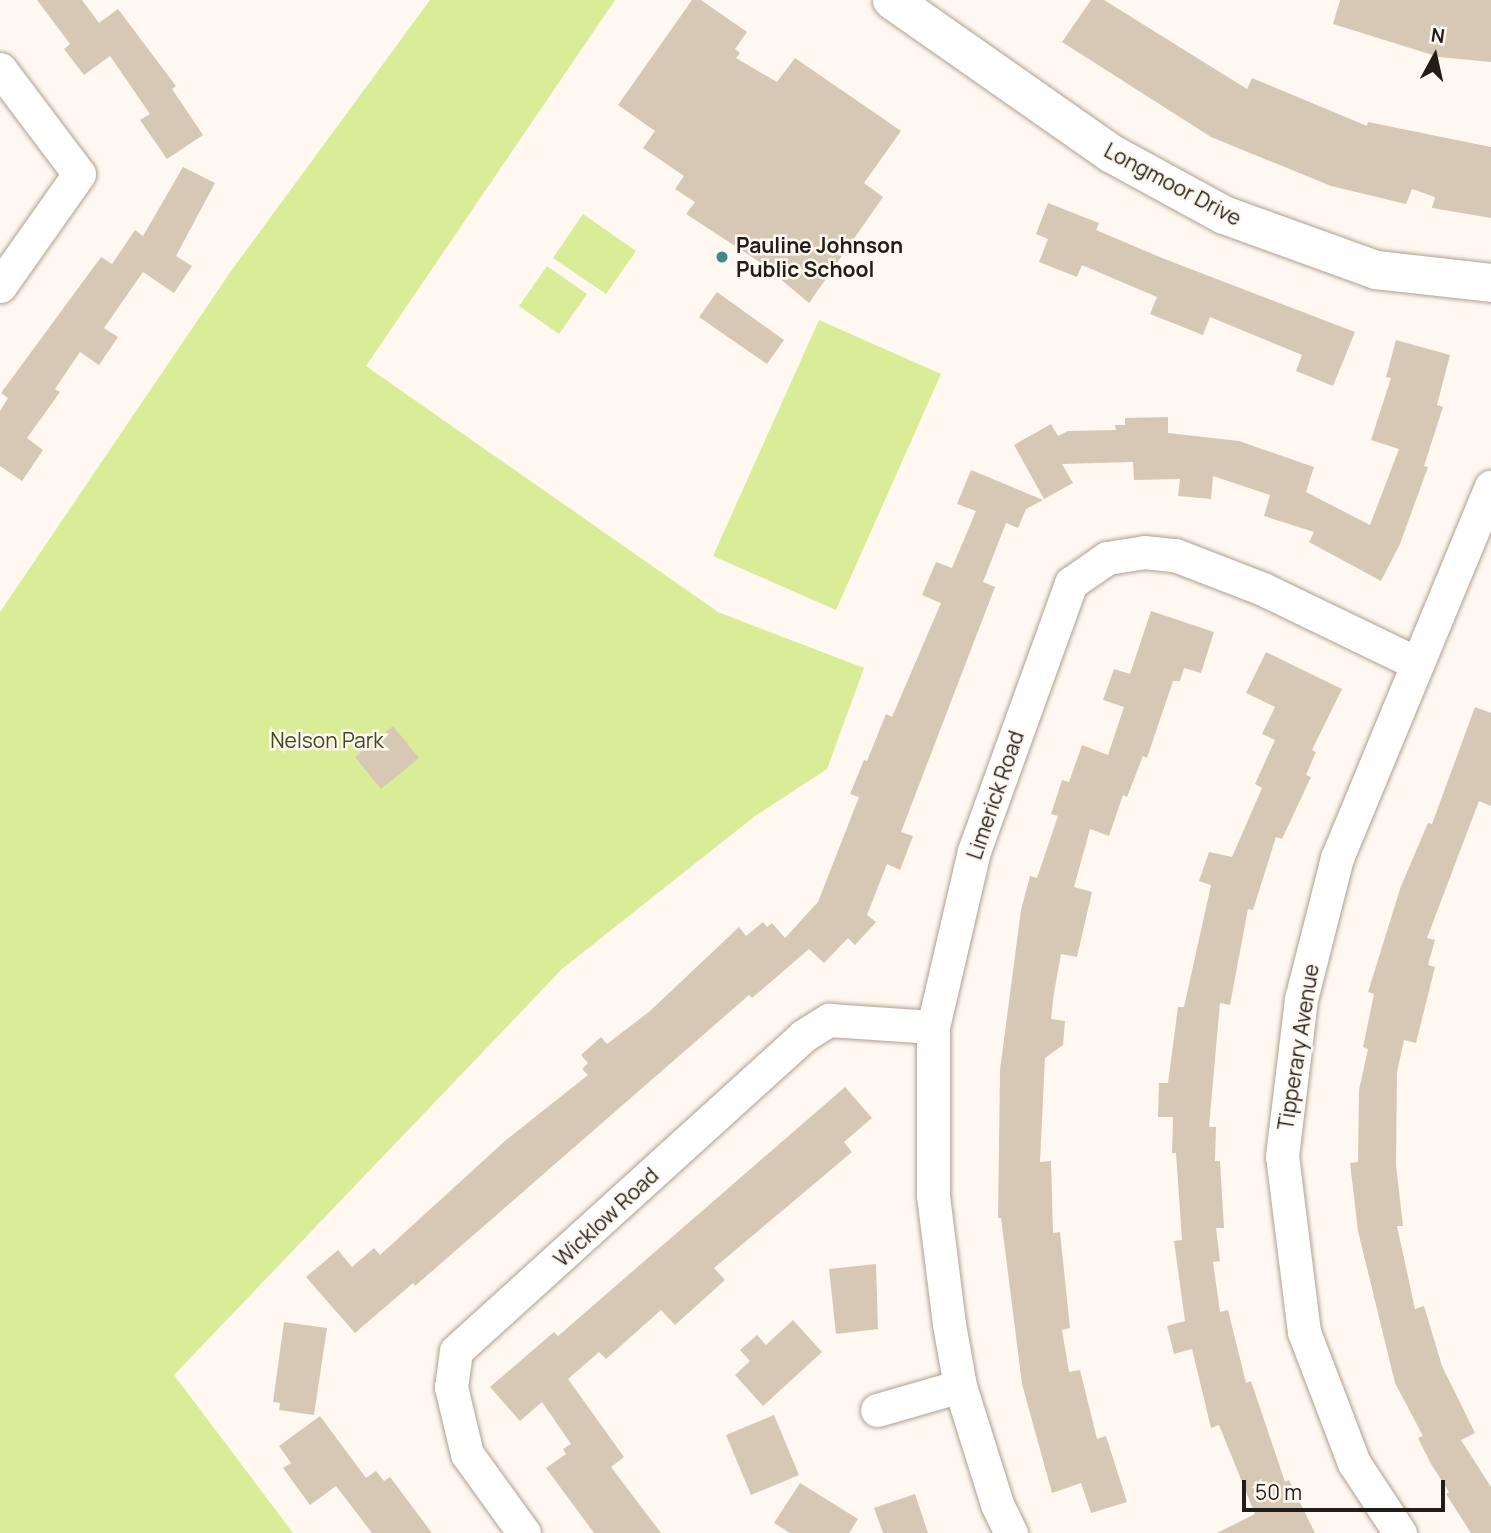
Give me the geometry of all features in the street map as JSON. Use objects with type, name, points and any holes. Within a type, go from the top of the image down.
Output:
[{"type":"street","name":"Longmoor Drive","points":[[891,0],[1112,154],[1224,215],[1376,270],[1491,283]]},
{"type":"street","points":[[0,69],[79,174],[0,286]]},
{"type":"street","name":"Tipperary Avenue","points":[[1400,1533],[1354,1463],[1304,1332],[1282,1156],[1301,999],[1337,858],[1491,487]]},
{"type":"street","name":"Limerick Road","points":[[1012,1533],[997,1504],[960,1386],[933,1196],[933,1027],[974,851],[1071,583],[1107,558],[1144,552],[1175,555],[1263,589],[1416,663]]},
{"type":"street","name":"Wicklow Road","points":[[524,1533],[467,1454],[451,1387],[456,1351],[803,1036],[829,1020],[933,1027]]},
{"type":"street","points":[[877,1410],[960,1386]]},
{"type":"green space","name":"Nelson Park","points":[[430,0],[615,0],[366,366],[718,612],[864,668],[827,769],[755,816],[562,969],[174,1375],[293,1533],[0,1533],[0,612],[231,271]]},
{"type":"green space","points":[[583,214],[636,251],[606,294],[553,258]]},
{"type":"green space","points":[[547,266],[587,294],[559,334],[519,306]]},
{"type":"green space","points":[[819,320],[941,374],[836,610],[713,556]]},
{"type":"building","points":[[37,0],[82,0],[99,23],[118,9],[176,86],[172,89],[203,135],[167,159],[140,120],[150,114],[110,56],[84,75],[64,49],[70,44]]},
{"type":"building","points":[[692,0],[701,0],[747,32],[735,49],[740,53],[736,58],[777,82],[795,58],[901,131],[864,183],[883,197],[809,303],[761,263],[686,214],[695,202],[675,189],[684,176],[643,148],[655,131],[618,105]]},
{"type":"building","points":[[1091,0],[1104,0],[1247,89],[1252,78],[1367,126],[1368,122],[1491,147],[1491,218],[1432,208],[1435,197],[1412,189],[1406,204],[1331,186],[1211,137],[1062,42]]},
{"type":"building","points":[[1340,0],[1491,0],[1491,62],[1439,57],[1333,24]]},
{"type":"building","points":[[183,167],[215,183],[176,256],[192,266],[174,293],[143,272],[104,328],[118,337],[99,365],[80,352],[55,389],[60,392],[27,438],[43,450],[22,481],[0,466],[0,411],[8,398],[1,393],[101,257],[112,264],[135,230],[143,236]]},
{"type":"building","points":[[1048,203],[1099,223],[1096,230],[1162,258],[1355,332],[1333,386],[1296,371],[1302,355],[1210,317],[1203,335],[1150,314],[1157,297],[1082,265],[1077,277],[1039,262],[1048,239],[1036,234]]},
{"type":"building","points":[[717,292],[784,340],[767,364],[699,317]]},
{"type":"building","points":[[1396,340],[1450,355],[1437,405],[1443,407],[1424,466],[1428,467],[1400,544],[1381,581],[1309,542],[1314,532],[1264,516],[1270,495],[1213,476],[1211,499],[1178,496],[1180,479],[1134,480],[1133,462],[1062,464],[1073,483],[1044,499],[1014,445],[1051,424],[1058,436],[1068,431],[1116,430],[1115,425],[1125,425],[1125,418],[1168,417],[1168,433],[1239,441],[1314,467],[1306,492],[1370,525],[1399,449],[1371,440],[1391,378],[1386,377]]},
{"type":"building","points":[[971,470],[1043,500],[1026,509],[1018,528],[1006,523],[983,582],[995,587],[901,832],[913,836],[900,870],[887,864],[867,915],[876,922],[855,945],[848,938],[824,963],[809,949],[752,998],[749,995],[415,1286],[413,1283],[355,1333],[306,1277],[338,1250],[352,1267],[374,1248],[380,1255],[506,1140],[588,1075],[582,1069],[588,1063],[581,1055],[601,1037],[607,1044],[650,1011],[739,927],[746,936],[763,922],[767,927],[772,923],[785,938],[818,902],[859,797],[850,794],[886,714],[892,717],[941,603],[922,595],[936,562],[952,568],[976,511],[957,504]]},
{"type":"building","points":[[1151,611],[1214,632],[1201,673],[1184,668],[1180,681],[1173,681],[1147,758],[1143,756],[1127,797],[1123,795],[1109,836],[1090,829],[1074,887],[1092,892],[1077,957],[1061,954],[1054,993],[1051,1019],[1065,1021],[1063,1045],[1045,1058],[1040,1162],[1051,1161],[1053,1233],[1060,1232],[1070,1328],[1062,1330],[1069,1372],[1080,1370],[1097,1439],[1106,1436],[1127,1502],[1091,1513],[1081,1483],[1052,1493],[1022,1384],[1001,1218],[998,1218],[1000,1070],[1021,910],[1030,876],[1037,878],[1058,816],[1051,814],[1062,780],[1069,782],[1082,745],[1108,755],[1124,707],[1103,700],[1114,669],[1130,674]]},
{"type":"building","points":[[1266,652],[1342,689],[1312,750],[1316,752],[1306,775],[1311,777],[1282,839],[1276,837],[1253,910],[1248,909],[1230,1005],[1220,1003],[1209,1127],[1216,1127],[1215,1161],[1220,1161],[1224,1228],[1216,1228],[1220,1261],[1213,1262],[1220,1312],[1228,1310],[1246,1383],[1251,1381],[1285,1482],[1289,1480],[1315,1533],[1217,1533],[1255,1514],[1219,1425],[1211,1428],[1192,1349],[1174,1354],[1167,1326],[1185,1321],[1174,1241],[1182,1240],[1176,1153],[1172,1153],[1173,1117],[1158,1117],[1159,1083],[1168,1083],[1178,1007],[1184,1007],[1211,885],[1199,881],[1209,852],[1232,857],[1262,788],[1255,784],[1275,740],[1262,734],[1275,707],[1246,693]]},
{"type":"building","points":[[1475,707],[1491,713],[1491,806],[1479,801],[1427,938],[1435,940],[1428,965],[1435,967],[1416,1043],[1404,1040],[1397,1072],[1396,1165],[1403,1226],[1397,1226],[1415,1309],[1424,1306],[1442,1366],[1475,1433],[1461,1440],[1491,1487],[1491,1533],[1471,1533],[1446,1494],[1449,1492],[1418,1438],[1423,1436],[1395,1383],[1358,1231],[1350,1163],[1358,1162],[1359,1090],[1368,1049],[1363,1047],[1374,994],[1368,992],[1401,886],[1428,823],[1432,824]]},
{"type":"building","points":[[393,726],[419,758],[381,789],[355,757]]},
{"type":"building","points":[[845,1087],[872,1118],[844,1142],[852,1152],[714,1268],[725,1280],[675,1325],[661,1310],[606,1359],[599,1352],[568,1379],[624,1457],[611,1467],[661,1533],[594,1533],[546,1468],[566,1454],[563,1449],[571,1444],[542,1402],[520,1421],[490,1387],[554,1332],[558,1336]]},
{"type":"building","points":[[876,1264],[878,1329],[836,1334],[829,1269]]},
{"type":"building","points":[[793,1320],[822,1352],[763,1406],[735,1375],[750,1361],[740,1350],[757,1335],[766,1345]]},
{"type":"building","points":[[284,1322],[327,1328],[314,1415],[279,1410],[280,1403],[273,1402]]},
{"type":"building","points":[[774,1415],[799,1475],[751,1495],[726,1435]]},
{"type":"building","points":[[320,1416],[366,1478],[376,1471],[384,1481],[390,1477],[432,1533],[372,1533],[336,1486],[310,1505],[283,1468],[291,1463],[279,1446]]},
{"type":"building","points":[[800,1483],[858,1519],[849,1533],[790,1533],[774,1523]]},
{"type":"building","points":[[915,1494],[928,1533],[883,1533],[874,1508]]},
{"type":"place","name":"Pauline Johnson Public School","points":[[722,257]]}]
